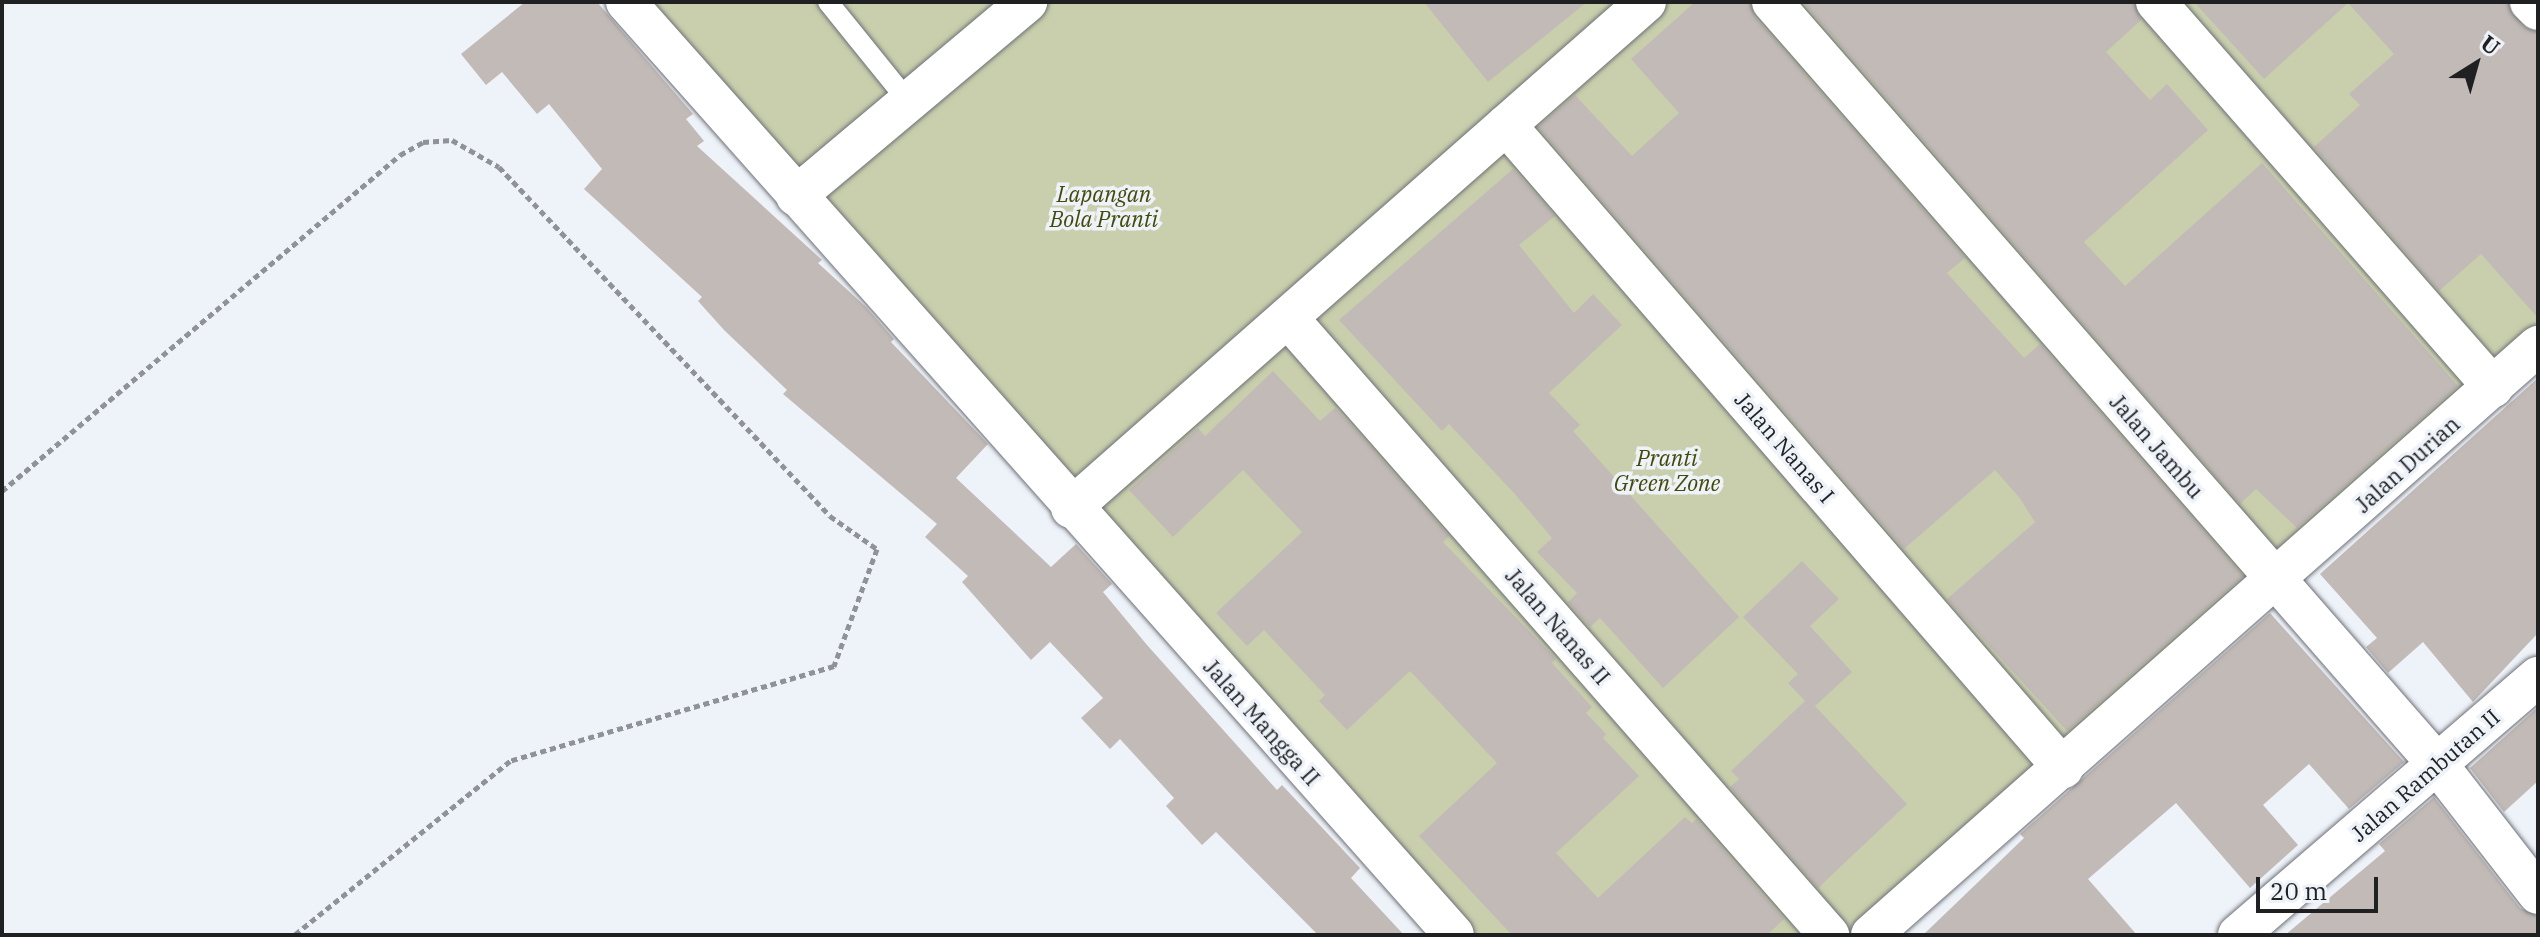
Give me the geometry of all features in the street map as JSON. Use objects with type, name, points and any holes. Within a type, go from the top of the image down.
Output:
[{"type":"street","name":"Jalan Mangga II","points":[[626,2],[1071,508],[1454,935]]},
{"type":"street","points":[[796,196],[1027,2]]},
{"type":"street","points":[[1071,508],[1646,2]]},
{"type":"street","name":"Jalan Jambu","points":[[1772,2],[2275,582],[2438,765],[2538,894]]},
{"type":"street","points":[[2156,2],[2493,387]]},
{"type":"street","points":[[2530,2],[2538,10]]},
{"type":"street","name":"Jalan Nanas I","points":[[1506,125],[2063,768]]},
{"type":"street","name":"Jalan Nanas II","points":[[1288,318],[1829,935]]},
{"type":"street","name":"Jalan Durian","points":[[1871,935],[2275,582],[2538,346]]},
{"type":"street","name":"Jalan Rambutan II","points":[[2238,935],[2538,677]]},
{"type":"lane","points":[[828,2],[908,101]]},
{"type":"path","points":[[2,491],[400,155],[423,142],[452,140],[499,167],[830,516],[877,549],[834,666],[510,761],[294,935]]},
{"type":"green space","name":"Pranti Green Zone","points":[[626,2],[2538,2],[2538,345],[1869,935],[1457,935]]},
{"type":"building","points":[[525,2],[597,2],[693,114],[686,119],[704,141],[697,146],[822,260],[818,263],[866,307],[894,339],[891,342],[988,444],[956,478],[1051,567],[1076,544],[1112,584],[1103,592],[1147,645],[1277,790],[1282,785],[1360,868],[1351,878],[1404,935],[1318,935],[1216,832],[1202,845],[1166,806],[1174,798],[1120,739],[1110,749],[1081,718],[1103,698],[1050,642],[1031,660],[962,582],[968,576],[925,537],[937,524],[783,394],[787,390],[698,301],[702,297],[584,189],[602,169],[549,104],[537,114],[502,72],[486,85],[461,54]]},
{"type":"building","points":[[1424,2],[1587,2],[1488,82]]},
{"type":"building","points":[[1695,2],[1750,2],[1755,17],[1965,258],[1947,273],[2024,358],[2040,344],[2243,576],[2067,731],[1947,599],[2035,522],[2019,497],[1995,470],[1904,549],[1538,127],[1575,95],[1632,156],[1679,113],[1631,59]]},
{"type":"building","points":[[1803,2],[2134,2],[2141,20],[2106,52],[2150,100],[2167,84],[2208,130],[2084,242],[2125,286],[2262,163],[2458,386],[2297,528],[2256,489],[2240,504]]},
{"type":"building","points":[[2194,2],[2508,2],[2522,26],[2538,32],[2538,318],[2481,254],[2439,291],[2314,147],[2360,105],[2349,94],[2394,54],[2348,3],[2264,79]]},
{"type":"building","points":[[1513,169],[1555,216],[1519,245],[1574,313],[1593,294],[1622,325],[1549,393],[1580,425],[1573,431],[1739,617],[1663,688],[1600,618],[1590,627],[1568,602],[1577,593],[1537,552],[1552,538],[1514,493],[1449,424],[1442,431],[1339,320]]},
{"type":"building","points":[[1273,371],[1320,421],[1335,408],[1353,427],[1449,536],[1443,542],[1556,659],[1552,663],[1592,707],[1586,713],[1606,734],[1603,738],[1639,776],[1556,853],[1598,898],[1685,817],[1692,823],[1696,819],[1784,919],[1767,935],[1512,935],[1419,836],[1497,763],[1410,671],[1347,730],[1319,701],[1325,695],[1264,630],[1247,646],[1216,613],[1302,532],[1243,470],[1173,537],[1129,490],[1198,428],[1205,436]]},
{"type":"building","points":[[2538,378],[2538,633],[2473,702],[2423,642],[2388,673],[2366,647],[2377,638],[2320,574]]},
{"type":"building","points":[[1802,561],[1839,599],[1810,626],[1852,672],[1815,706],[1907,804],[1818,888],[1730,787],[1739,779],[1731,771],[1805,701],[1788,683],[1798,674],[1743,617]]},
{"type":"building","points":[[2270,613],[2404,762],[2349,809],[2309,764],[2263,805],[2298,845],[2250,888],[2176,803],[2088,879],[2137,935],[1923,935],[2024,838],[2020,834]]},
{"type":"building","points":[[2538,707],[2538,781],[2504,812],[2470,768]]},
{"type":"building","points":[[2434,797],[2520,908],[2538,916],[2538,935],[2285,935],[2385,851],[2379,844]]},
{"type":"park label","name":"Lapangan Bola Pranti","points":[[1104,206]]}]
